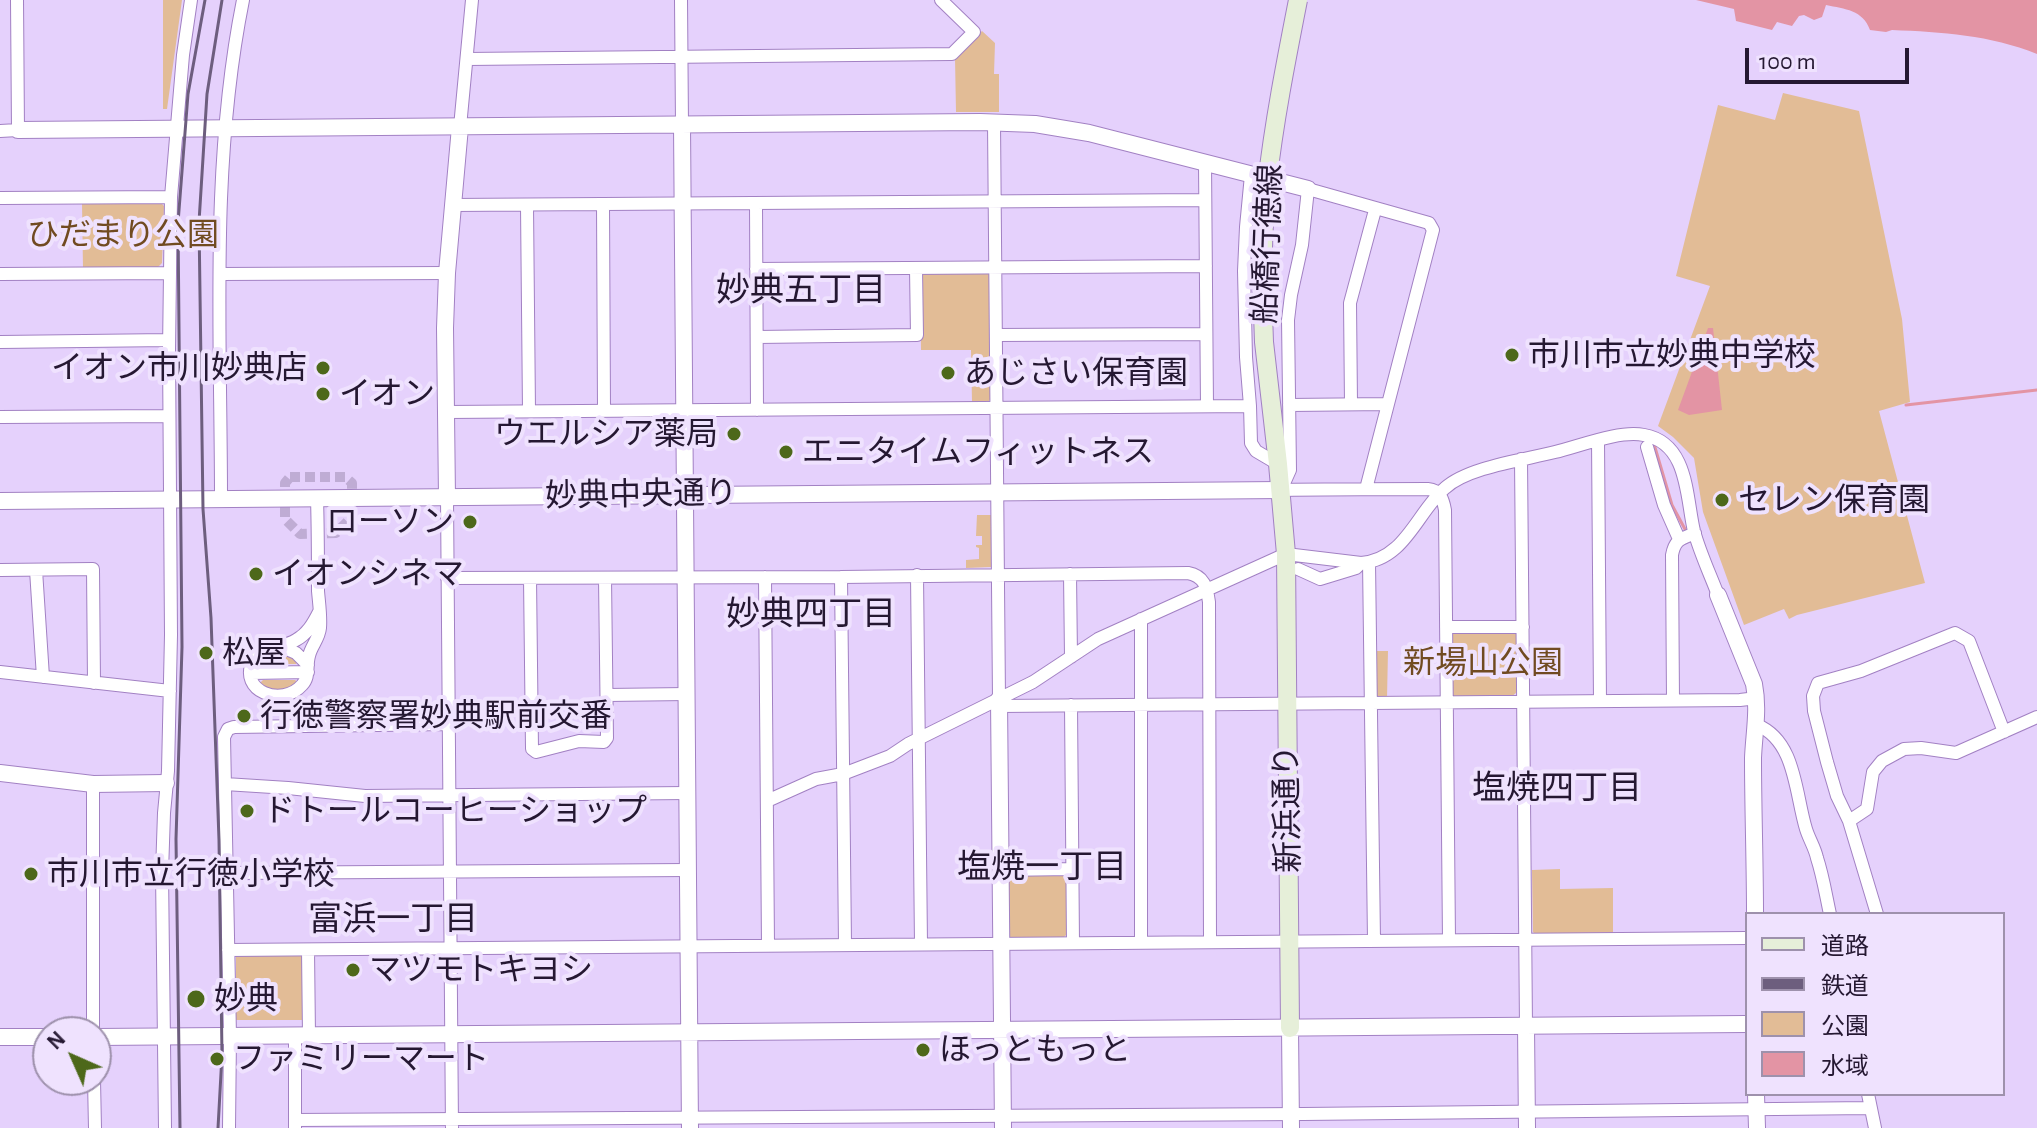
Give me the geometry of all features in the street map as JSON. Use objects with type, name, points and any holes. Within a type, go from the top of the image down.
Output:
[{"type":"main road","name":"船橋行徳線","points":[[1281,490],[1264,342],[1263,233],[1271,149],[1298,0]]},
{"type":"main road","name":"新浜通り","points":[[1281,490],[1292,562],[1287,702],[1290,1028]]},
{"type":"street","points":[[17,0],[18,130]]},
{"type":"street","points":[[165,1128],[162,872],[170,691],[169,273],[176,130],[191,0]]},
{"type":"street","points":[[221,499],[220,220],[231,70],[243,0]]},
{"type":"street","points":[[452,1124],[445,328],[452,205],[472,0]]},
{"type":"street","points":[[681,0],[690,1123]]},
{"type":"street","points":[[467,59],[952,54],[974,32],[941,0]]},
{"type":"street","points":[[994,123],[1003,1122]]},
{"type":"street","points":[[0,131],[1035,124],[1068,129],[1308,189],[1429,223],[1433,230],[1366,489]]},
{"type":"street","points":[[1205,163],[1207,406]]},
{"type":"street","points":[[1251,175],[1244,271],[1251,443],[1253,448],[1278,464]]},
{"type":"street","points":[[1308,189],[1302,245],[1288,320],[1290,470],[1281,490],[1431,489],[1439,493],[1445,510],[1449,940]]},
{"type":"street","points":[[0,198],[171,197]]},
{"type":"street","points":[[452,205],[1205,200]]},
{"type":"street","points":[[603,204],[604,411]]},
{"type":"street","points":[[756,204],[757,410]]},
{"type":"street","points":[[527,206],[529,411]]},
{"type":"street","points":[[1351,404],[1350,303],[1375,210]]},
{"type":"street","points":[[756,269],[1206,266]]},
{"type":"street","points":[[757,337],[917,335],[916,269]]},
{"type":"street","points":[[0,274],[169,273]]},
{"type":"street","points":[[220,274],[447,273]]},
{"type":"street","points":[[996,335],[1206,334]]},
{"type":"street","points":[[0,342],[169,340]]},
{"type":"street","points":[[1289,405],[1388,404]]},
{"type":"street","points":[[447,412],[1250,406]]},
{"type":"street","points":[[0,417],[169,416]]},
{"type":"street","points":[[1292,562],[1320,579],[1356,568],[1392,550],[1408,536],[1439,493],[1449,484],[1481,469],[1598,440],[1643,435],[1658,441],[1672,452],[1682,470],[1695,533],[1757,698],[1753,755],[1755,912]]},
{"type":"street","points":[[1598,440],[1600,701]]},
{"type":"street","points":[[1647,447],[1664,505],[1679,539]]},
{"type":"street","points":[[1521,459],[1527,1120]]},
{"type":"street","name":"妙典中央通り","points":[[0,501],[1281,490]]},
{"type":"street","points":[[317,499],[320,629],[309,655],[305,682],[294,693],[277,697],[259,690],[253,683],[251,673],[257,656],[304,635],[319,612]]},
{"type":"street","points":[[1673,700],[1672,555],[1679,539],[1695,533]]},
{"type":"street","points":[[767,801],[816,779],[843,774],[890,756],[919,739],[999,703],[1098,639],[1207,588],[1292,562],[1365,562]]},
{"type":"street","points":[[1365,562],[1371,702],[1374,940]]},
{"type":"street","points":[[0,570],[93,569],[94,683]]},
{"type":"street","points":[[36,570],[43,677]]},
{"type":"street","points":[[447,578],[1188,573],[1201,578],[1207,588],[1209,602],[1210,942]]},
{"type":"street","points":[[1070,574],[1071,657]]},
{"type":"street","points":[[917,575],[921,944]]},
{"type":"street","points":[[765,577],[768,945]]},
{"type":"street","points":[[841,577],[845,944]]},
{"type":"street","points":[[530,578],[532,749],[536,752],[579,741],[604,742],[607,738],[605,578]]},
{"type":"street","points":[[1141,619],[1141,943]]},
{"type":"street","points":[[1446,627],[1523,627]]},
{"type":"street","points":[[1876,912],[1849,821],[1837,796],[1814,711],[1813,696],[1818,683],[1861,671],[1955,633],[1969,641],[2004,732]]},
{"type":"street","points":[[282,647],[296,653],[308,669]]},
{"type":"street","points":[[251,673],[308,669]]},
{"type":"street","points":[[0,672],[170,691]]},
{"type":"street","points":[[607,695],[687,694]]},
{"type":"street","points":[[999,703],[1071,705],[1757,698]]},
{"type":"street","points":[[1071,705],[1073,943]]},
{"type":"street","points":[[1849,821],[1867,809],[1873,772],[1882,761],[1904,749],[1956,753],[2037,717]]},
{"type":"street","points":[[229,1128],[224,737],[228,729],[448,724]]},
{"type":"street","points":[[1757,725],[1775,736],[1793,772],[1830,912]]},
{"type":"street","points":[[0,773],[93,784],[166,783]]},
{"type":"street","points":[[93,784],[93,1016]]},
{"type":"street","points":[[225,784],[365,796],[687,793]]},
{"type":"street","points":[[1000,870],[1071,869]]},
{"type":"street","points":[[227,873],[688,870]]},
{"type":"street","points":[[228,950],[1745,938]]},
{"type":"street","points":[[308,950],[295,1124],[1527,1120],[1756,1101],[1870,1108]]},
{"type":"street","points":[[112,1037],[1745,1024]]},
{"type":"street","name":"新浜通り","points":[[1290,1028],[1290,1121]]},
{"type":"street","points":[[0,1037],[32,1037]]},
{"type":"street","points":[[94,1096],[95,1128]]},
{"type":"street","points":[[1868,1096],[1875,1128]]},
{"type":"street","points":[[1756,1101],[1757,1128]]},
{"type":"green space","points":[[163,0],[182,0],[167,109],[163,109]]},
{"type":"green space","points":[[982,31],[995,43],[994,74],[999,74],[999,112],[956,112],[955,58]]},
{"type":"green space","points":[[1783,93],[1859,111],[1902,319],[1910,402],[1879,411],[1925,583],[1789,619],[1784,609],[1744,625],[1703,512],[1694,458],[1658,426],[1710,286],[1676,276],[1718,105],[1775,120]]},
{"type":"green space","name":"ひだまり公園","points":[[160,202],[164,206],[162,263],[157,268],[83,269],[82,203]]},
{"type":"green space","points":[[924,273],[987,273],[991,276],[992,397],[988,402],[972,402],[971,350],[921,350],[920,276]]},
{"type":"green space","points":[[977,515],[992,515],[991,567],[966,568],[966,560],[979,559],[976,545],[982,545],[982,536],[976,536]]},
{"type":"green space","name":"新場山公園","points":[[1454,630],[1512,630],[1516,634],[1516,693],[1511,697],[1455,697],[1451,694],[1450,634]]},
{"type":"green space","points":[[278,651],[299,660],[296,664],[263,664],[260,661]]},
{"type":"green space","points":[[1374,651],[1388,651],[1387,698],[1377,698],[1373,694]]},
{"type":"green space","points":[[263,680],[295,680],[299,683],[278,693],[259,684]]},
{"type":"green space","points":[[1560,869],[1560,889],[1613,888],[1613,934],[1536,935],[1533,932],[1532,870]]},
{"type":"green space","points":[[1005,875],[1067,875],[1068,933],[1063,938],[1011,939],[1005,935]]},
{"type":"green space","points":[[236,955],[301,955],[305,958],[306,1020],[236,1020]]},
{"type":"water","points":[[1696,0],[2037,0],[2037,54],[1966,36],[1870,30],[1858,14],[1826,5],[1822,17],[1814,20],[1799,16],[1792,26],[1777,22],[1772,30],[1736,21],[1734,9]]},
{"type":"water","points":[[1708,328],[1713,328],[1722,410],[1689,415],[1678,410]]},
{"type":"waterway","points":[[1906,405],[2037,390]]},
{"type":"waterway","points":[[1654,444],[1672,505],[1686,531]]},
{"type":"tunnel","points":[[290,477],[345,477],[352,483],[352,517],[336,533],[300,534],[285,519],[285,483],[290,477]]},
{"type":"railway","points":[[180,1128],[176,839],[182,647],[178,223],[188,94],[205,0]]},
{"type":"railway","points":[[218,1128],[222,1055],[219,840],[211,618],[203,509],[199,222],[207,94],[222,0]]},
{"type":"place","name":"市川市立妙典中学校","points":[[1512,355]]},
{"type":"place","name":"イオン市川妙典店","points":[[323,368]]},
{"type":"place","name":"あじさい保育園","points":[[948,373]]},
{"type":"place","name":"イオン","points":[[323,394]]},
{"type":"place","name":"ウエルシア薬局","points":[[734,434]]},
{"type":"place","name":"エニタイムフィットネス","points":[[786,452]]},
{"type":"place","name":"セレン保育園","points":[[1722,500]]},
{"type":"place","name":"ローソン","points":[[470,522]]},
{"type":"place","name":"イオンシネマ","points":[[256,574]]},
{"type":"place","name":"松屋","points":[[206,653]]},
{"type":"place","name":"行徳警察署妙典駅前交番","points":[[244,716]]},
{"type":"place","name":"ドトールコーヒーショップ","points":[[247,811]]},
{"type":"place","name":"市川市立行徳小学校","points":[[31,874]]},
{"type":"place","name":"マツモトキヨシ","points":[[353,970]]},
{"type":"place","name":"妙典","points":[[196,999]]},
{"type":"place","name":"ほっともっと","points":[[923,1050]]},
{"type":"place","name":"ファミリーマート","points":[[217,1059]]},
{"type":"district","name":"妙典五丁目","points":[[801,291]]},
{"type":"district","name":"妙典四丁目","points":[[811,615]]},
{"type":"district","name":"塩焼四丁目","points":[[1557,789]]},
{"type":"district","name":"塩焼一丁目","points":[[1042,868]]},
{"type":"district","name":"富浜一丁目","points":[[393,920]]}]
